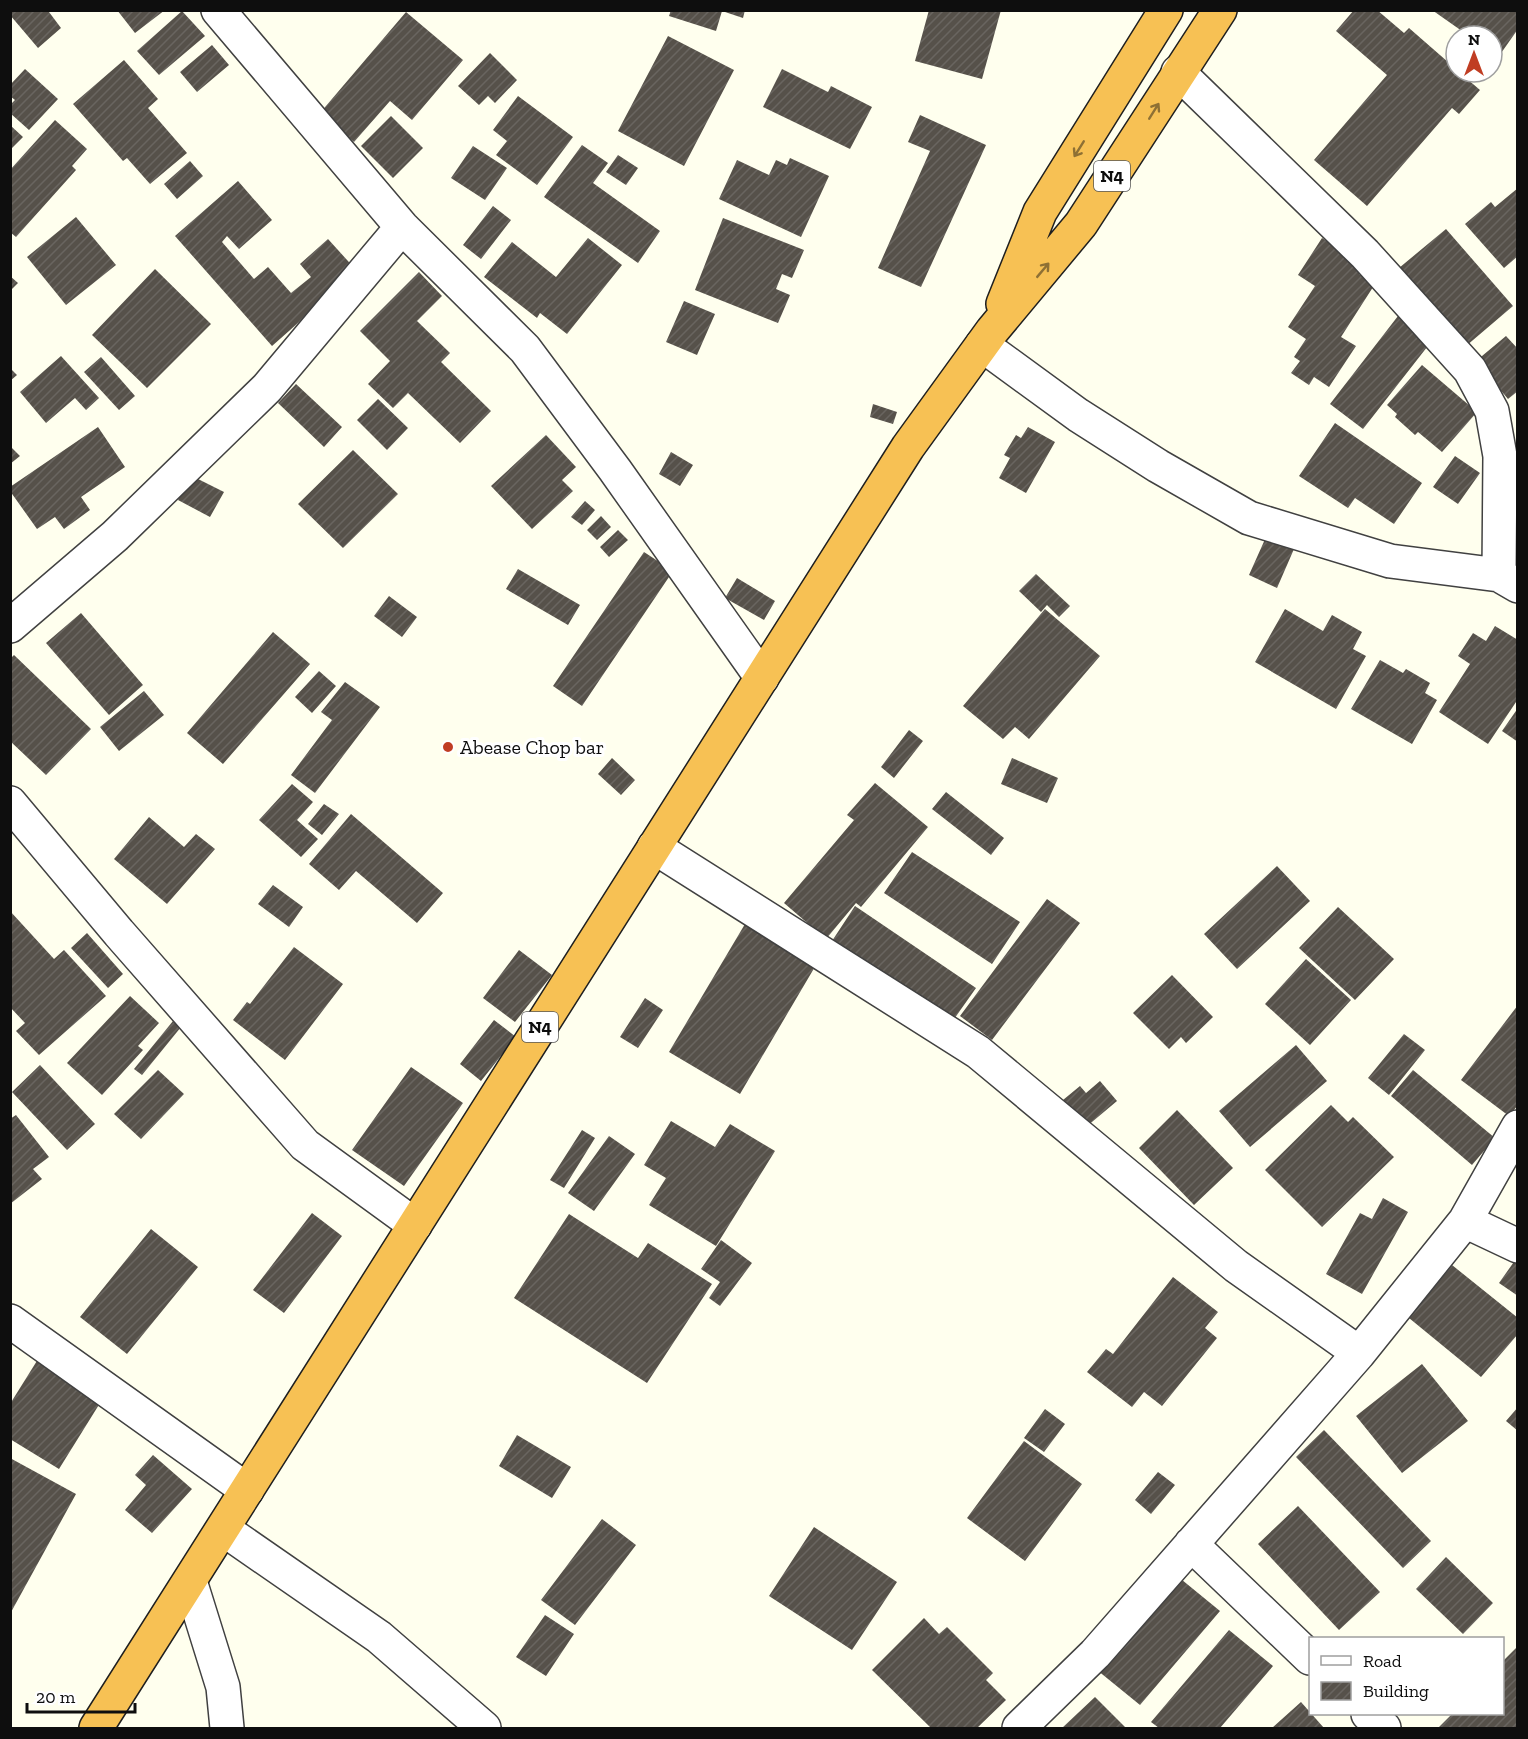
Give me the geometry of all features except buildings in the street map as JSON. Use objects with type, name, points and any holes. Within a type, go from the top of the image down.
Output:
[{"type":"highway","name":"N4","points":[[987,338],[1040,212],[1166,10]]},
{"type":"highway","name":"N4","points":[[96,1728],[908,447],[987,338],[1081,224],[1220,10]]},
{"type":"street","points":[[218,10],[402,227],[525,349],[615,470],[762,678]]},
{"type":"street","points":[[987,338],[1078,416],[1158,466],[1249,518],[1390,561],[1508,580],[1500,456],[1492,411],[1470,370],[1365,254],[1178,72]]},
{"type":"street","points":[[10,626],[115,536],[267,388],[402,227]]},
{"type":"street","points":[[10,803],[119,933],[305,1145],[415,1225]]},
{"type":"street","points":[[654,847],[978,1052],[1236,1266],[1359,1353]]},
{"type":"street","points":[[1019,1728],[1095,1654],[1359,1353],[1465,1221],[1518,1128]]},
{"type":"street","points":[[1465,1221],[1518,1246]]},
{"type":"street","points":[[10,1321],[247,1490]]},
{"type":"street","points":[[223,1529],[379,1637],[484,1728]]},
{"type":"street","points":[[1191,1544],[1309,1657]]},
{"type":"street","points":[[190,1581],[223,1687],[227,1728]]},
{"type":"street","points":[[1370,1715],[1384,1728]]},
{"type":"place","name":"Abease Chop bar","points":[[448,747]]}]
